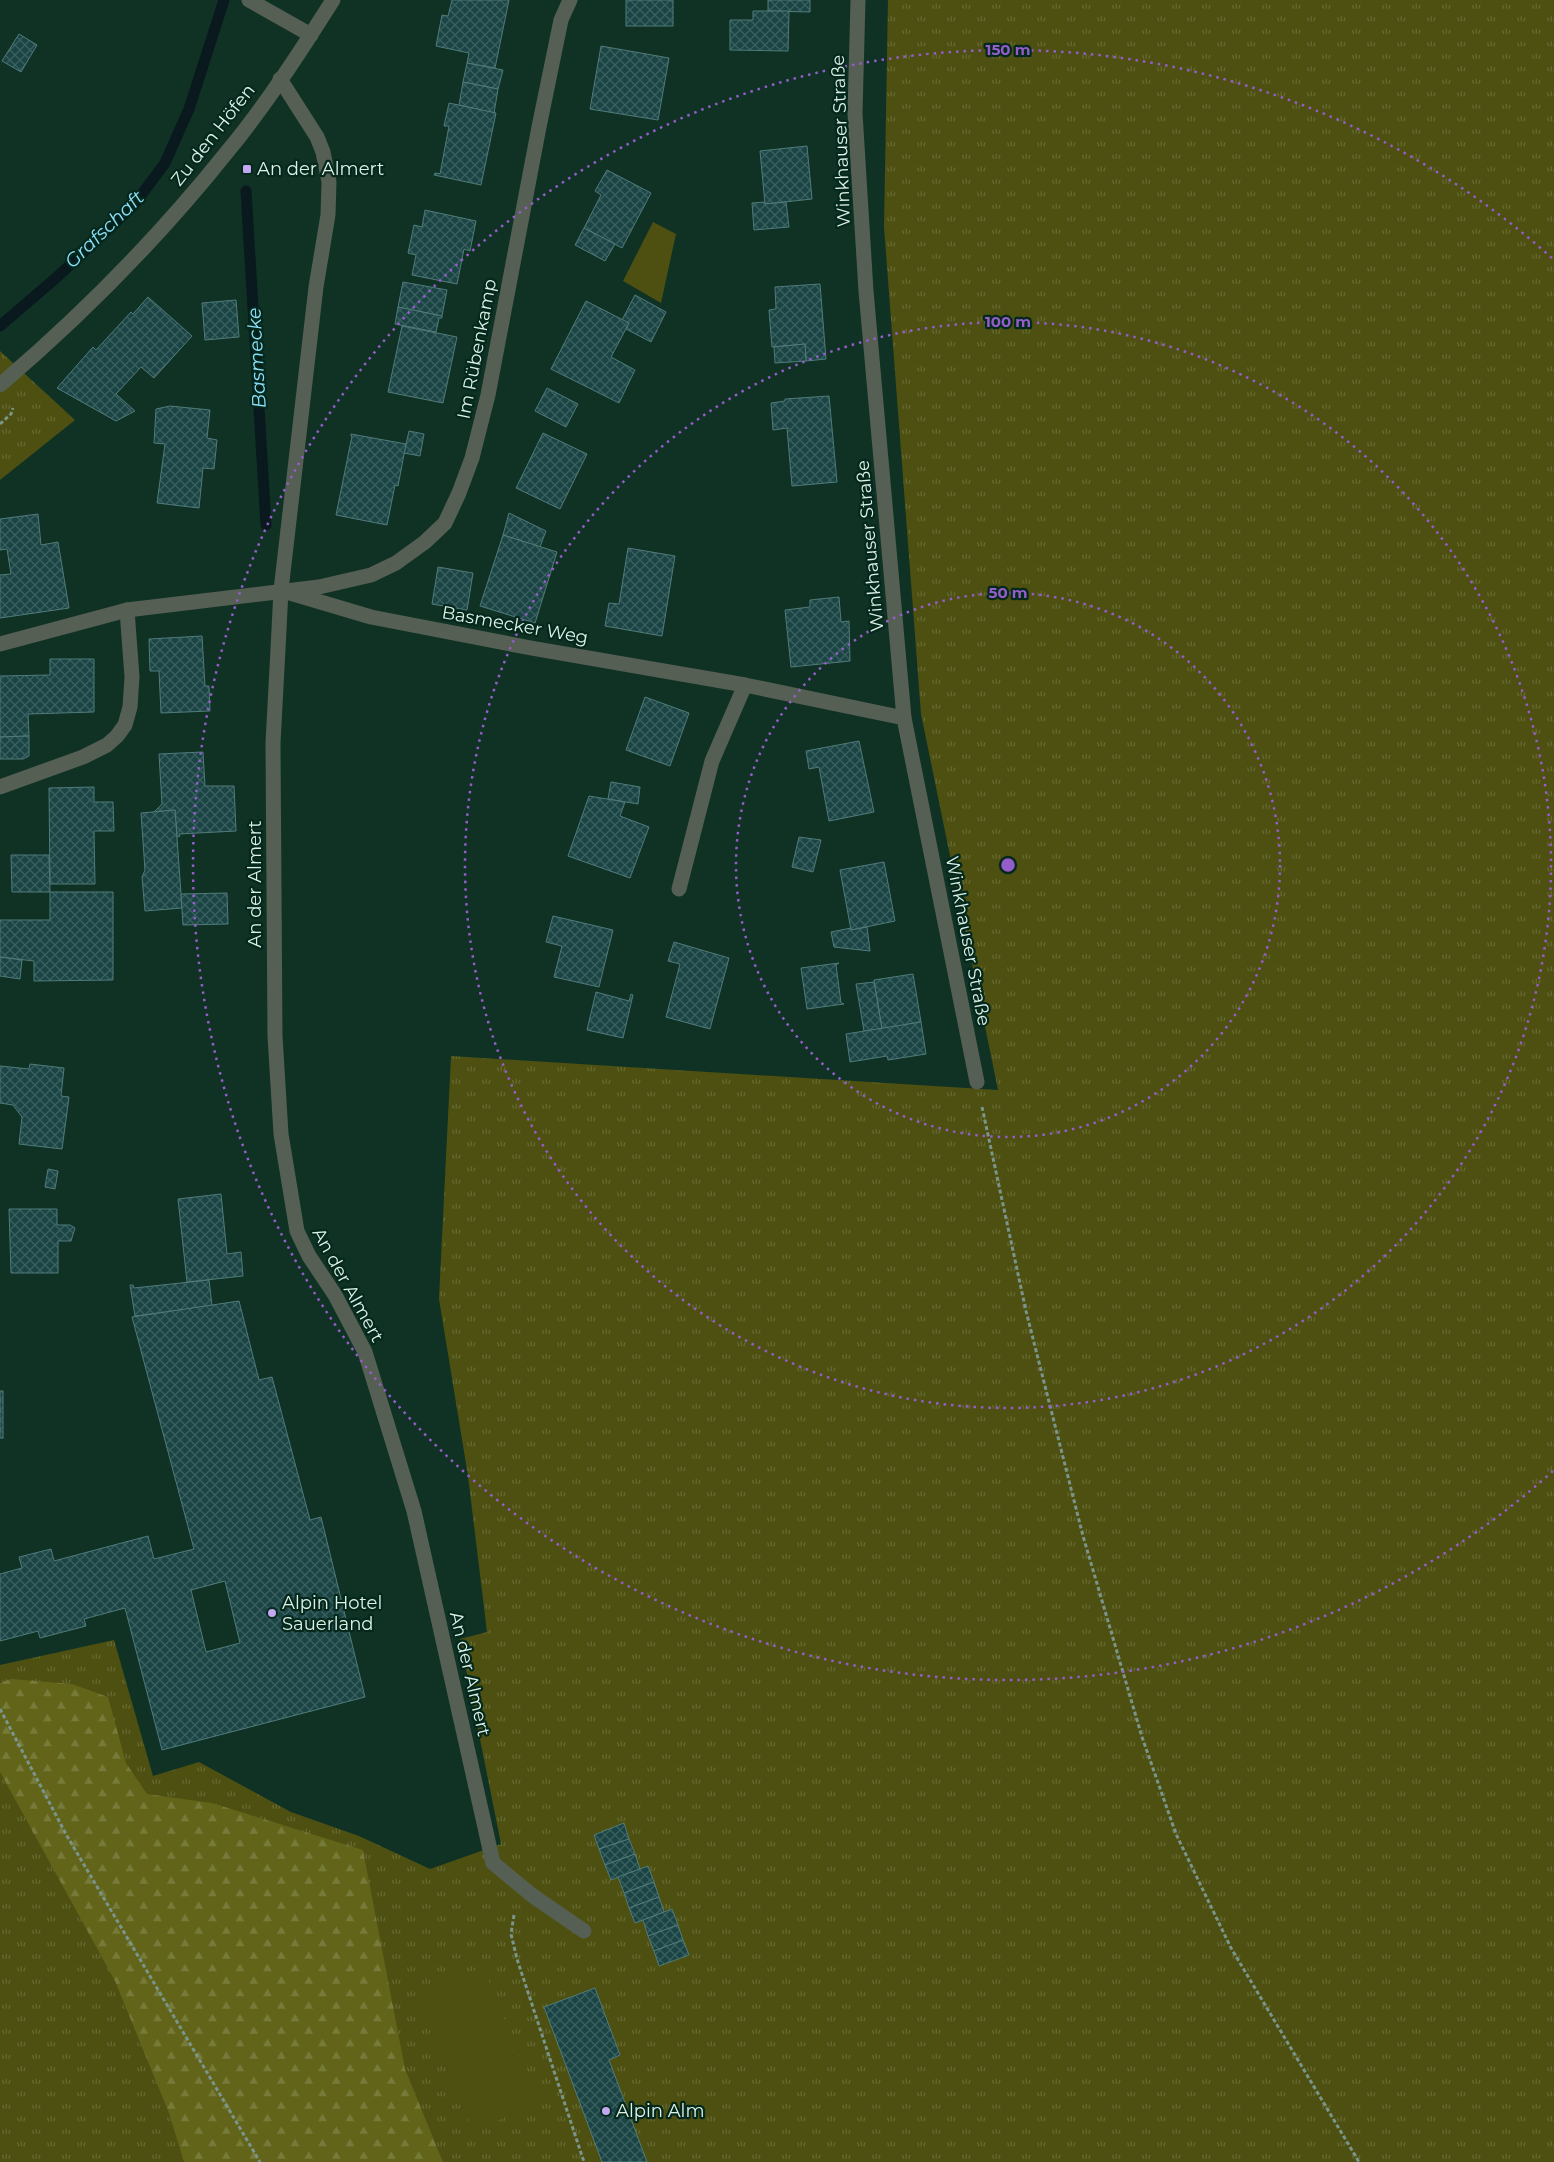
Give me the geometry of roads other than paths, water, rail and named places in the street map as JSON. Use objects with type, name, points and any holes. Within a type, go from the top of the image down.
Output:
[{"type":"street","points":[[250,0],[311,35]]},
{"type":"street","name":"Zu den Höfen","points":[[0,385],[111,282],[195,190],[228,151],[311,35],[333,0]]},
{"type":"street","name":"Im Rübenkamp","points":[[281,590],[319,587],[356,579],[372,575],[396,563],[425,542],[444,523],[459,493],[472,458],[488,395],[561,20],[570,0]]},
{"type":"street","name":"Winkhauser Straße","points":[[858,0],[855,113],[866,291],[904,718],[977,1082]]},
{"type":"street","name":"An der Almert","points":[[280,79],[303,112],[317,137],[323,152],[329,182],[328,215],[316,287],[281,590],[273,743],[275,1036],[281,1134],[291,1203],[297,1231],[305,1248],[335,1295],[365,1352],[379,1393],[414,1512],[494,1863],[519,1884],[584,1931]]},
{"type":"street","points":[[0,644],[128,610],[281,590]]},
{"type":"street","name":"Basmecker Weg","points":[[281,590],[371,617],[531,648],[745,685],[904,718]]},
{"type":"street","points":[[0,787],[83,757],[107,745],[117,736],[125,724],[130,707],[132,677],[128,610]]},
{"type":"street","points":[[680,889],[712,762],[745,685]]},
{"type":"waterway","name":"Grafschaft","points":[[0,326],[57,277],[133,206],[165,163],[189,109],[224,0]]},
{"type":"waterway","name":"Basmecke","points":[[246,191],[266,525]]},
{"type":"place","name":"An der Almert","points":[[247,169]]},
{"type":"place","name":"Alpin Hotel Sauerland","points":[[272,1613]]},
{"type":"place","name":"Alpin Alm","points":[[606,2111]]}]
